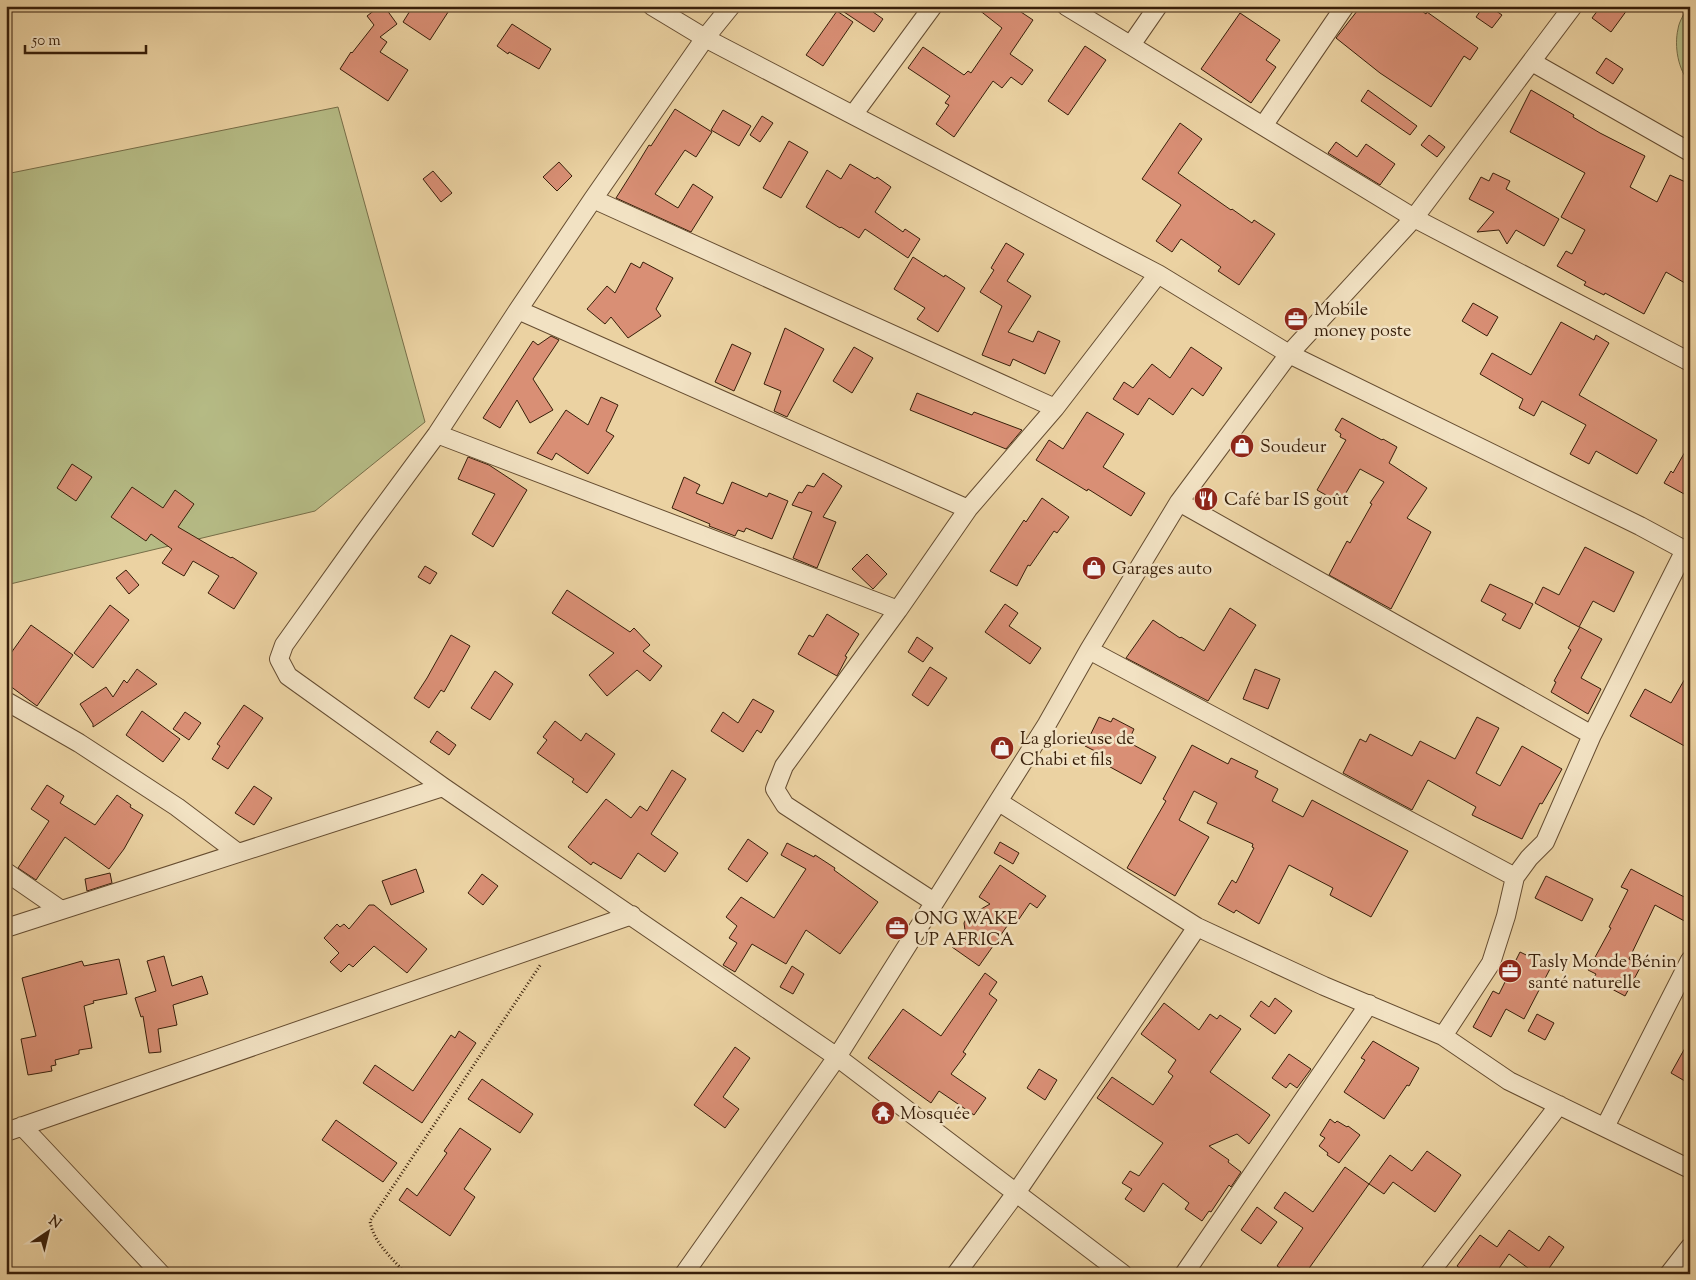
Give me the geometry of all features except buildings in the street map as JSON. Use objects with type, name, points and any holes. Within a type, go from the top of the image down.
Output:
[{"type":"street","points":[[652,6],[705,38],[1158,274],[1288,354],[1688,551],[1592,735],[1545,842],[1529,858],[1515,877],[1506,916],[1491,963],[1443,1036]]},
{"type":"street","points":[[731,6],[705,38],[593,199],[437,434],[284,645],[279,659],[288,676],[443,787],[837,1057],[1123,1274]]},
{"type":"street","points":[[853,115],[933,6]]},
{"type":"street","points":[[1066,6],[1414,218],[1690,362]]},
{"type":"street","points":[[1131,45],[1158,6]]},
{"type":"street","points":[[1263,126],[1345,6]]},
{"type":"street","points":[[684,1274],[837,1057],[999,802],[1047,724],[1088,650],[1179,502],[1288,354],[1414,218],[1573,6]]},
{"type":"street","points":[[1532,62],[1690,152]]},
{"type":"street","points":[[593,199],[1055,408]]},
{"type":"street","points":[[934,902],[785,805],[776,789],[784,766],[898,610],[968,509],[1055,408],[1158,274]]},
{"type":"street","points":[[518,310],[968,509]]},
{"type":"street","points":[[437,434],[898,610]]},
{"type":"street","points":[[1179,502],[1592,735]]},
{"type":"street","points":[[1088,650],[1515,877]]},
{"type":"street","points":[[6,700],[79,743],[177,806],[238,853]]},
{"type":"street","points":[[6,928],[443,787]]},
{"type":"street","points":[[999,802],[1197,927],[1324,986],[1443,1036],[1510,1081],[1690,1169]]},
{"type":"street","points":[[6,872],[61,910]]},
{"type":"street","points":[[162,1274],[14,1129],[632,915]]},
{"type":"street","points":[[956,1274],[1016,1193],[1197,927]]},
{"type":"street","points":[[1605,1127],[1690,960]]},
{"type":"street","points":[[1184,1274],[1369,1004]]},
{"type":"street","points":[[1429,1274],[1559,1105]]},
{"type":"street","points":[[1669,1274],[1690,1247]]},
{"type":"path","points":[[406,1274],[378,1242],[371,1230],[370,1221],[557,940]]},
{"type":"green space","points":[[1688,6],[1690,6],[1690,83],[1682,71],[1676,43],[1679,26]]},
{"type":"green space","points":[[338,107],[425,422],[315,511],[6,585],[6,174]]},
{"type":"place","name":"Mobile money poste","points":[[1296,319]]},
{"type":"place","name":"Soudeur","points":[[1242,446]]},
{"type":"place","name":"Café bar IS goût","points":[[1206,499]]},
{"type":"place","name":"Garages auto","points":[[1094,568]]},
{"type":"place","name":"La glorieuse de Chabi et fils","points":[[1002,748]]},
{"type":"place","name":"ONG WAKE UP AFRICA","points":[[897,928]]},
{"type":"place","name":"Tasly Monde Bénin santé naturelle","points":[[1510,971]]},
{"type":"place","name":"Mosquée","points":[[883,1113]]}]
